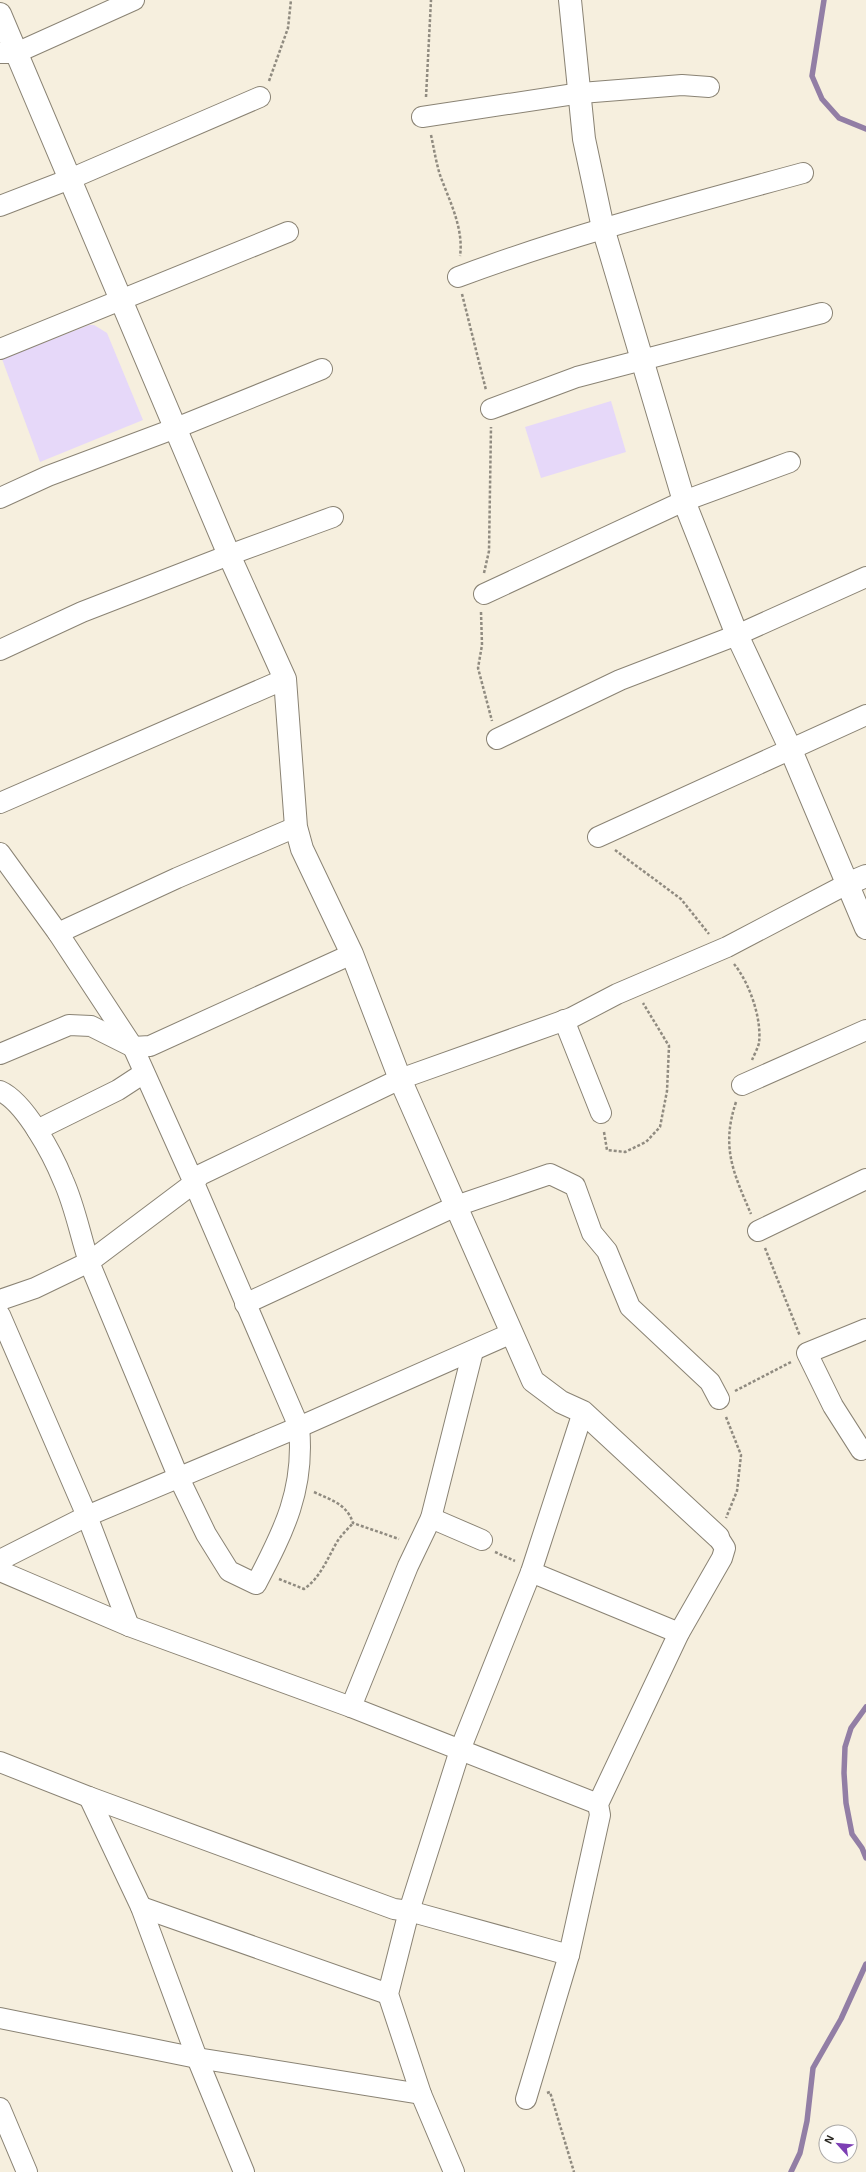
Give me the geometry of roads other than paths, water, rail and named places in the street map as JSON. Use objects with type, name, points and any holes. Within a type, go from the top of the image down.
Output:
[{"type":"street","points":[[8,53],[134,0]]},
{"type":"street","points":[[570,0],[581,93],[584,139],[603,228],[684,501],[737,635],[790,748],[857,880],[866,928]]},
{"type":"street","points":[[0,14],[8,53],[70,179],[229,555],[284,678],[296,827],[302,849],[352,954],[400,1079],[533,1382],[561,1402],[583,1412],[718,1537],[725,1548],[722,1558],[679,1633],[598,1804],[600,1815],[569,1955],[526,2099]]},
{"type":"street","points":[[422,116],[581,93],[682,85],[709,87]]},
{"type":"street","points":[[0,206],[70,179],[260,97]]},
{"type":"street","points":[[458,277],[530,250],[603,228],[802,174]]},
{"type":"street","points":[[0,349],[288,232]]},
{"type":"street","points":[[491,409],[577,377],[641,359],[822,313]]},
{"type":"street","points":[[0,498],[48,476],[176,428],[322,369]]},
{"type":"street","points":[[484,594],[684,501],[790,462]]},
{"type":"street","points":[[0,650],[82,612],[229,555],[333,517]]},
{"type":"street","points":[[497,739],[620,680],[737,635],[866,577]]},
{"type":"street","points":[[0,803],[284,678]]},
{"type":"street","points":[[598,837],[790,748],[866,715]]},
{"type":"street","points":[[58,932],[177,878],[296,827]]},
{"type":"street","points":[[0,853],[58,932],[133,1047],[194,1183],[299,1427],[301,1445],[297,1485],[280,1539],[256,1584],[229,1571],[206,1534],[178,1476],[88,1262],[64,1180],[37,1130],[21,1107],[0,1091]]},
{"type":"street","points":[[0,1300],[35,1288],[88,1262],[194,1183],[200,1175],[400,1079],[564,1020],[633,987],[727,947],[857,880]]},
{"type":"street","points":[[0,1054],[69,1025],[90,1026],[133,1047],[150,1046],[352,954]]},
{"type":"street","points":[[564,1020],[601,1113]]},
{"type":"street","points":[[742,1085],[866,1030]]},
{"type":"street","points":[[37,1130],[118,1090],[144,1073]]},
{"type":"street","points":[[245,1304],[456,1206],[550,1174],[575,1186],[592,1233],[607,1251],[630,1307],[710,1382],[719,1399]]},
{"type":"street","points":[[758,1231],[866,1180]]},
{"type":"street","points":[[0,1315],[87,1516],[129,1626]]},
{"type":"street","points":[[861,1450],[833,1406],[807,1353],[866,1329]]},
{"type":"street","points":[[0,1560],[87,1516],[178,1476],[299,1427],[512,1333]]},
{"type":"street","points":[[351,1707],[431,1518],[473,1351]]},
{"type":"street","points":[[454,2172],[421,2094],[388,1994],[409,1911],[460,1750],[531,1572],[583,1412]]},
{"type":"street","points":[[431,1518],[482,1540]]},
{"type":"street","points":[[0,1571],[129,1626],[351,1707],[598,1804]]},
{"type":"street","points":[[531,1572],[679,1633]]},
{"type":"street","points":[[0,1762],[89,1798],[394,1909],[409,1911],[569,1955]]},
{"type":"street","points":[[89,1798],[141,1907],[196,2058],[244,2172]]},
{"type":"street","points":[[141,1907],[388,1994]]},
{"type":"street","points":[[0,2018],[196,2058],[421,2094]]},
{"type":"street","points":[[0,2108],[27,2172]]},
{"type":"waterway","points":[[824,0],[812,76],[822,99],[839,118],[866,129]]},
{"type":"waterway","points":[[866,1707],[851,1728],[845,1747],[844,1773],[846,1803],[852,1834],[862,1848],[866,1858]]},
{"type":"waterway","points":[[791,2172],[800,2153],[807,2121],[813,2068],[841,2019],[866,1964]]}]
